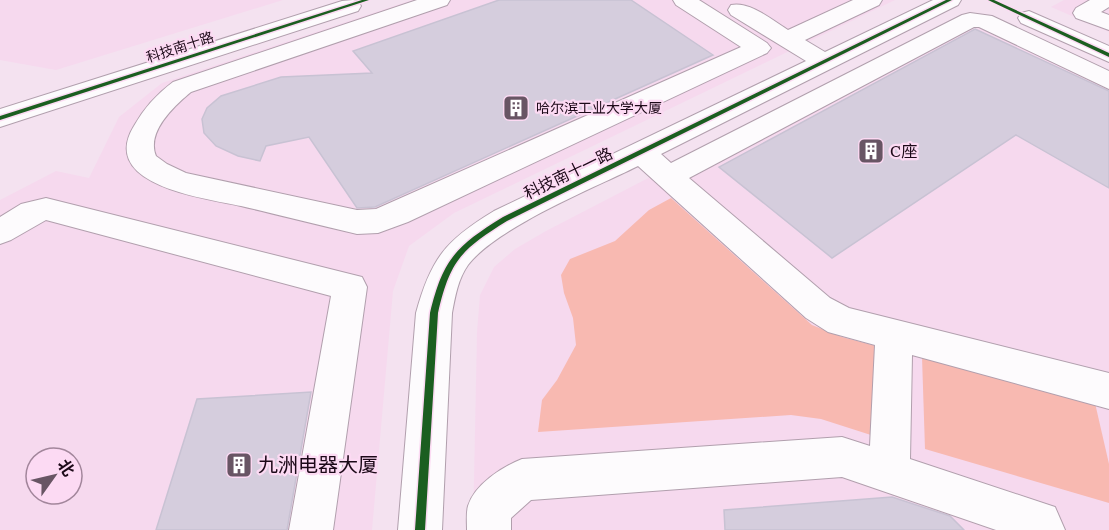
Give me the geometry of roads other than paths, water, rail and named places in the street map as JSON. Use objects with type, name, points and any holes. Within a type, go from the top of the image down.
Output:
[{"type":"street","name":"科技南十路","points":[[0,105],[333,0]]},
{"type":"street","name":"科技南十路","points":[[0,118],[259,48],[368,0]]},
{"type":"street","points":[[439,0],[259,48],[168,96],[142,135],[140,150],[144,160],[159,173],[181,182],[357,222],[378,221],[759,48],[684,0]]},
{"type":"street","points":[[723,0],[825,62]]},
{"type":"street","points":[[787,39],[871,0]]},
{"type":"street","name":"科技南十一路","points":[[420,530],[434,313],[440,283],[453,257],[476,237],[505,219],[950,0]]},
{"type":"street","points":[[990,0],[1109,55]]},
{"type":"street","points":[[1106,0],[1084,13],[1109,23]]},
{"type":"street","points":[[668,177],[970,20],[984,21],[1109,81]]},
{"type":"street","points":[[651,98],[689,128]]},
{"type":"street","points":[[640,152],[818,308],[840,321],[1109,391]]},
{"type":"street","points":[[0,232],[32,212],[46,209],[350,287],[311,530]]},
{"type":"street","points":[[890,473],[894,336]]},
{"type":"street","points":[[489,530],[489,508],[522,480],[842,457],[1039,523],[1043,530]]},
{"type":"place","name":"哈尔滨工业大学大厦","points":[[516,108]]},
{"type":"place","name":"C座","points":[[871,151]]},
{"type":"place","name":"九洲电器大厦","points":[[239,465]]}]
